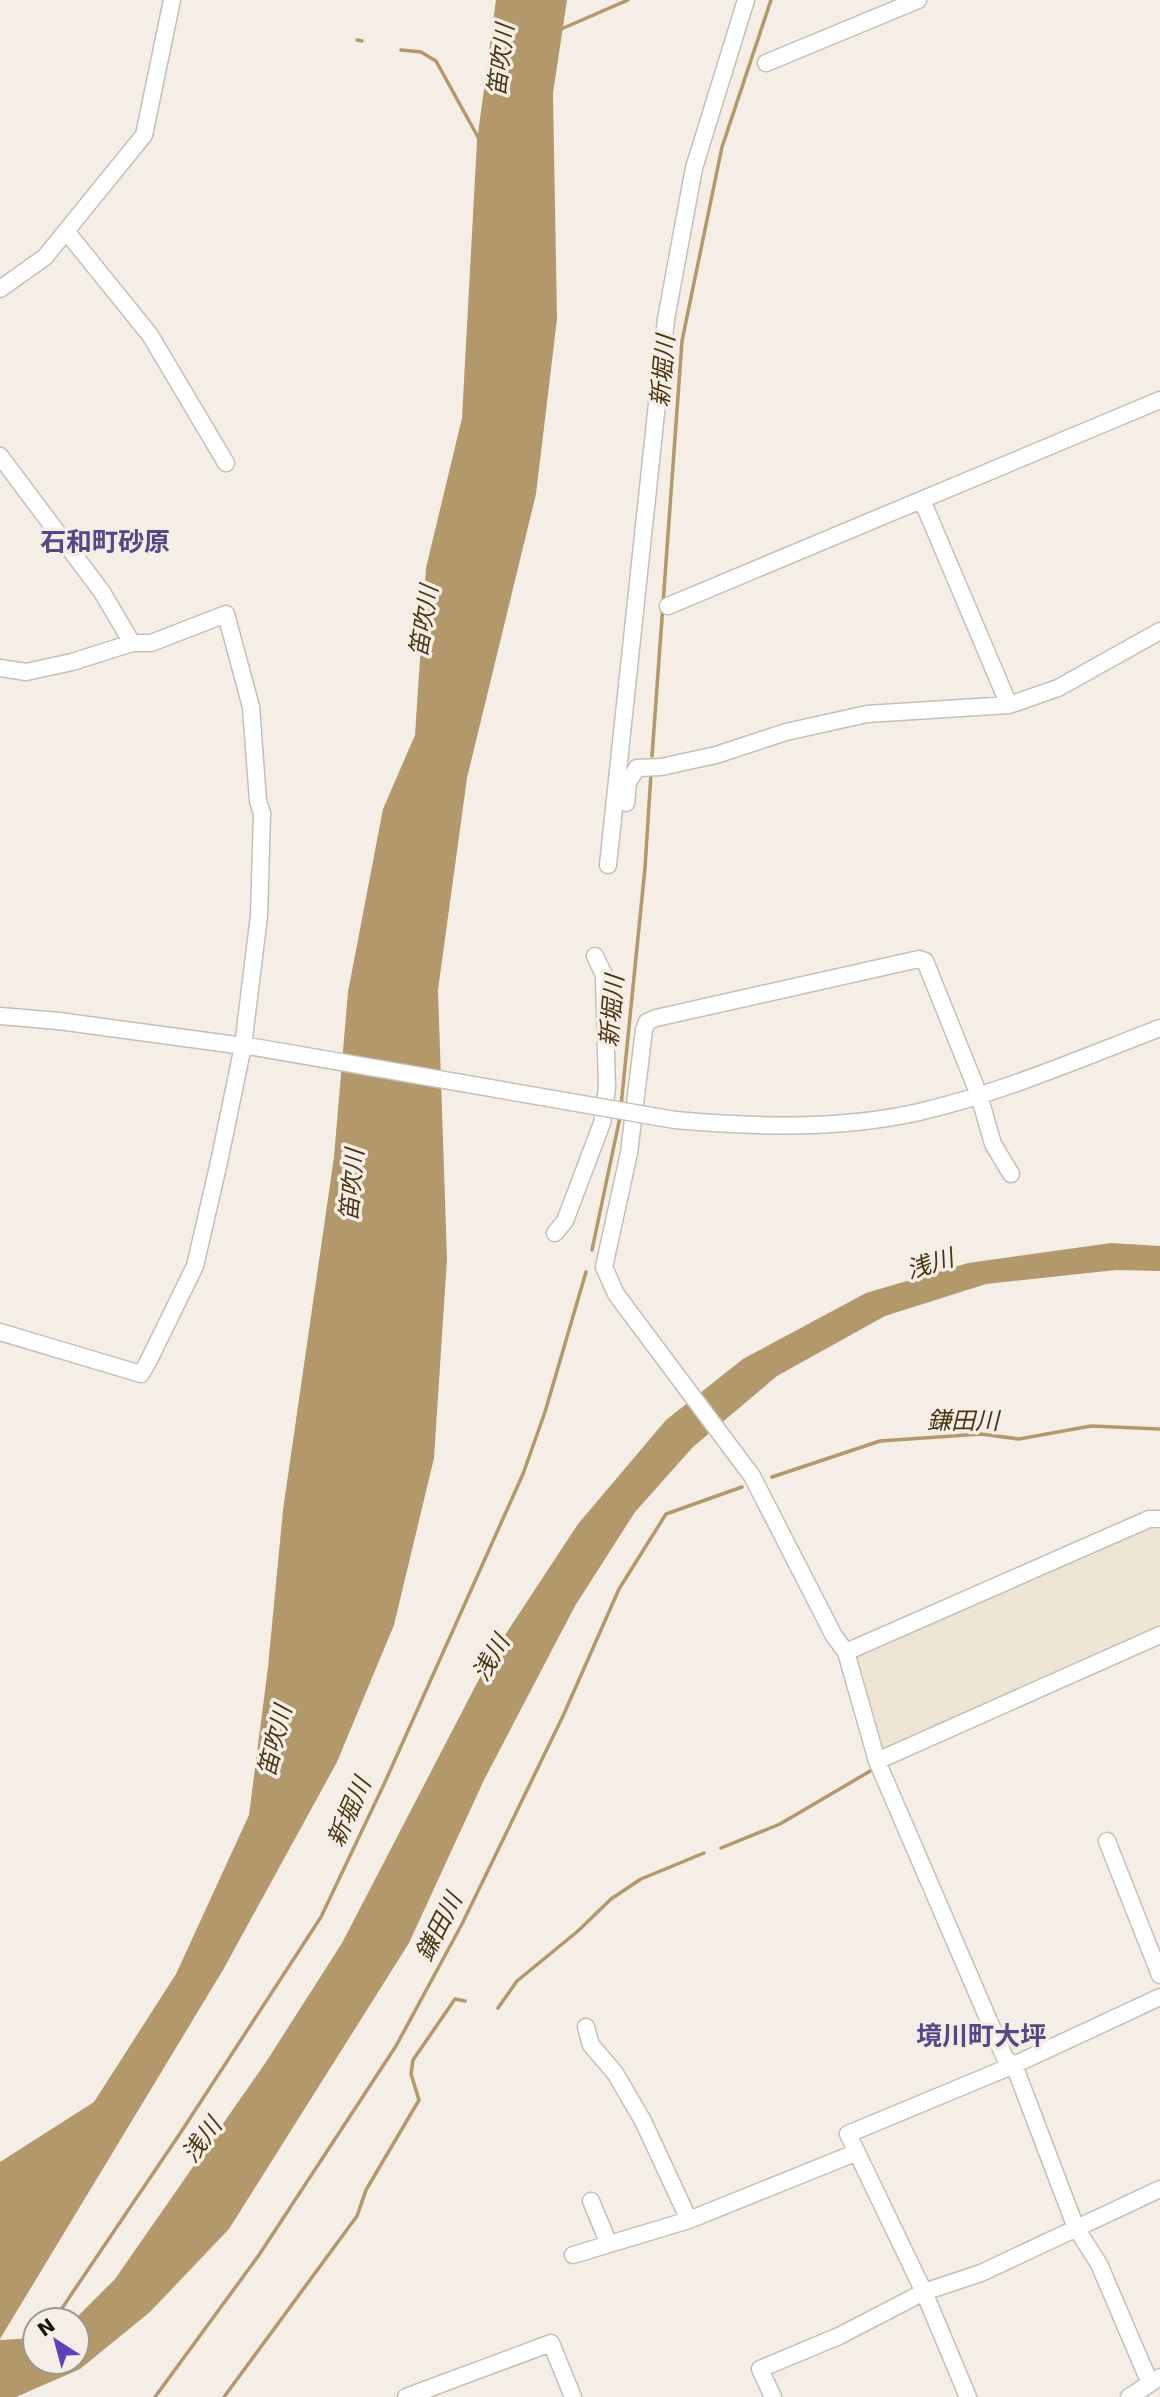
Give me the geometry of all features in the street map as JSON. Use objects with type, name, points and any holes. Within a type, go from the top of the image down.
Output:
[{"type":"street","points":[[0,289],[45,257],[144,135],[172,0]]},
{"type":"street","points":[[746,0],[694,168],[666,319],[608,870],[619,859],[628,782],[637,768],[661,767],[716,755],[786,732],[867,714],[1009,705],[1058,688],[1160,631]]},
{"type":"street","points":[[766,63],[918,0]]},
{"type":"street","points":[[66,231],[150,335],[226,463]]},
{"type":"street","points":[[668,606],[1160,400]]},
{"type":"street","points":[[0,456],[102,592],[132,643]]},
{"type":"street","points":[[922,500],[1009,705]]},
{"type":"street","points":[[0,668],[26,672],[132,643],[150,643],[226,614],[246,682],[254,730],[258,802],[262,813],[258,916],[248,1046],[195,1266],[141,1374],[0,1332]]},
{"type":"street","points":[[555,1233],[565,1221],[602,1123],[607,1088],[604,975],[595,956]]},
{"type":"street","points":[[1011,1174],[993,1144],[979,1095],[930,970],[925,961],[919,959],[647,1022],[629,1153],[604,1267],[616,1294],[719,1430],[764,1496],[834,1636],[846,1652],[877,1761],[1005,2058],[1014,2065],[1076,2228],[1099,2264],[1155,2379],[1129,2397]]},
{"type":"street","points":[[0,1016],[59,1021],[248,1046],[675,1119],[765,1126],[810,1125],[917,1112],[979,1095],[1160,1028]]},
{"type":"street","points":[[846,1652],[1149,1519],[1160,1519]]},
{"type":"street","points":[[877,1761],[1160,1635]]},
{"type":"street","points":[[1107,1841],[1160,1975]]},
{"type":"street","points":[[968,2397],[924,2292],[848,2134],[1014,2065],[1160,1997]]},
{"type":"street","points":[[586,2027],[591,2045],[615,2073],[643,2121],[689,2220]]},
{"type":"street","points":[[573,2255],[689,2220],[855,2152]]},
{"type":"street","points":[[774,2397],[760,2369],[839,2336],[924,2292],[981,2273],[1160,2189]]},
{"type":"street","points":[[591,2201],[609,2244]]},
{"type":"street","points":[[406,2397],[551,2343],[573,2397]]},
{"type":"shaded area","points":[[1151,1527],[1160,1530],[1160,1630],[883,1750],[853,1659]]},
{"type":"water","name":"笛吹川","points":[[496,0],[567,0],[553,93],[557,319],[536,494],[467,778],[438,990],[447,1259],[434,1458],[394,1625],[337,1762],[223,1970],[0,2339],[0,2162],[94,2102],[176,1974],[249,1815],[268,1667],[283,1510],[334,1157],[348,992],[383,809],[415,735],[426,568],[462,418],[477,141]]},
{"type":"water","name":"浅川","points":[[1111,1243],[1160,1246],[1160,1271],[1116,1270],[986,1284],[885,1316],[777,1376],[693,1447],[635,1512],[575,1606],[484,1780],[409,1943],[229,2229],[150,2312],[91,2360],[91,2306],[88,2306],[115,2279],[266,2062],[342,1943],[490,1658],[578,1524],[666,1420],[743,1359],[866,1293],[968,1263]]},
{"type":"water","points":[[21,2339],[21,2376],[64,2376],[16,2397],[0,2397],[0,2340]]},
{"type":"waterway","points":[[559,30],[628,0]]},
{"type":"waterway","name":"新堀川","points":[[652,756],[682,341],[722,147],[771,0]]},
{"type":"waterway","points":[[357,40],[362,41]]},
{"type":"waterway","points":[[401,50],[421,52],[436,61],[479,139]]},
{"type":"waterway","name":"新堀川","points":[[621,1106],[645,868],[651,773]]},
{"type":"waterway","name":"新堀川","points":[[592,1250],[620,1117]]},
{"type":"waterway","name":"新堀川","points":[[63,2306],[321,1917],[385,1782],[523,1474],[545,1412],[586,1272]]},
{"type":"waterway","name":"鎌田川","points":[[772,1477],[880,1441],[981,1434],[1019,1439],[1091,1426],[1160,1429]]},
{"type":"waterway","name":"鎌田川","points":[[155,2397],[259,2255],[396,2046],[462,1924],[563,1716],[619,1589],[666,1514],[742,1487]]},
{"type":"waterway","points":[[721,1848],[780,1824],[872,1770]]},
{"type":"waterway","points":[[498,2008],[517,1981],[578,1931],[611,1899],[641,1879],[704,1853]]},
{"type":"waterway","points":[[224,2397],[357,2216],[366,2190],[419,2100],[411,2074],[413,2060],[455,1999],[465,2001]]},
{"type":"district","name":"石和町砂原","points":[[105,542]]},
{"type":"district","name":"境川町大坪","points":[[981,2036]]}]
